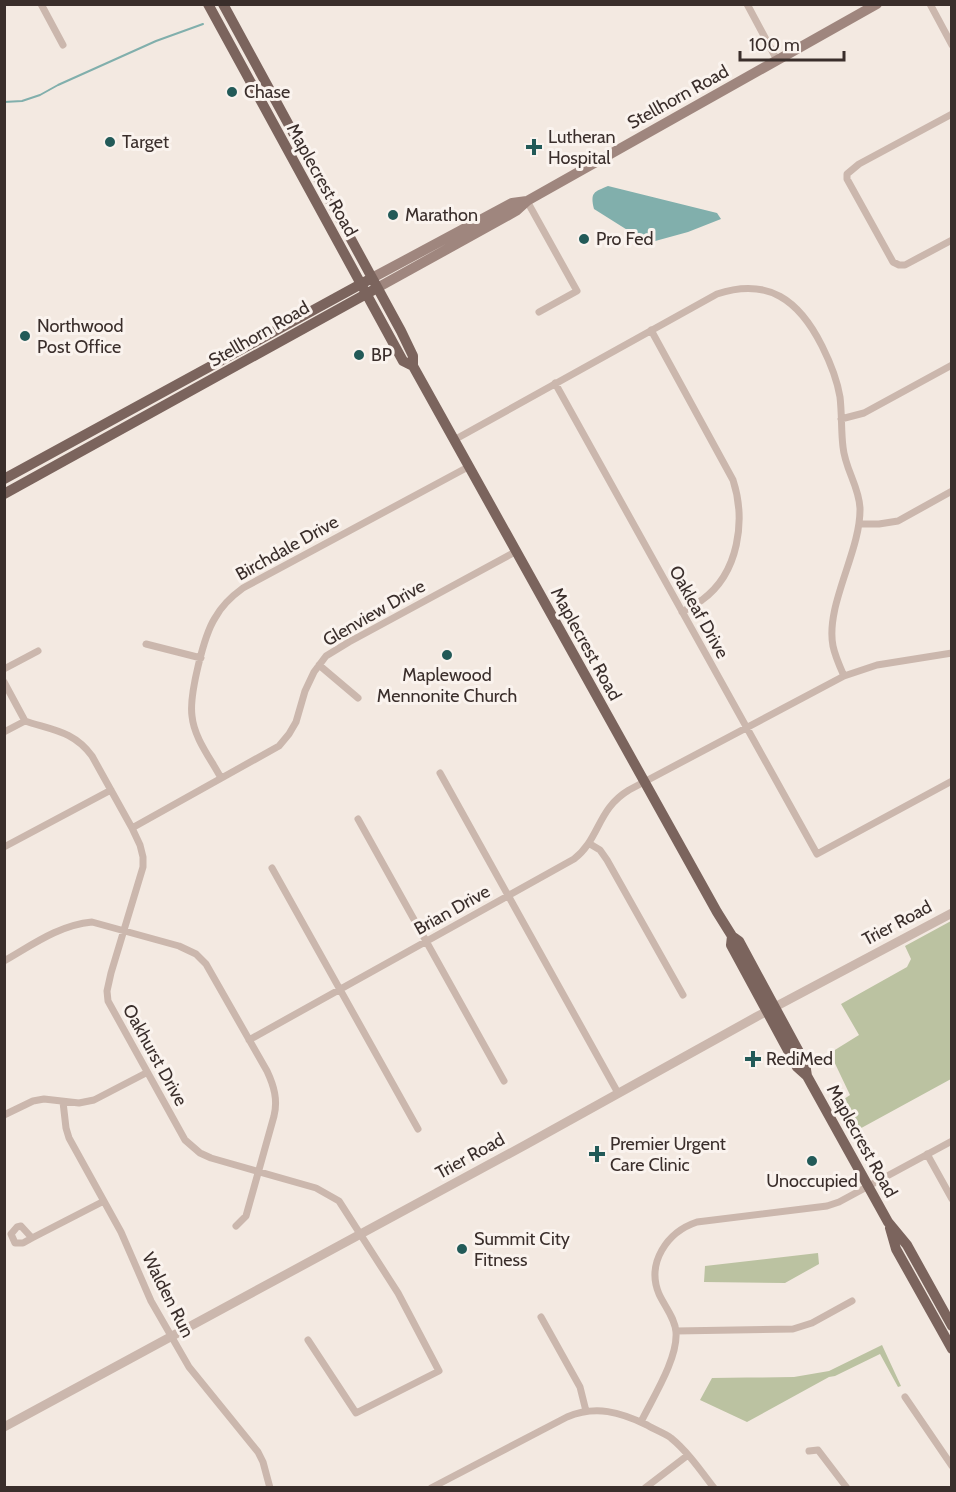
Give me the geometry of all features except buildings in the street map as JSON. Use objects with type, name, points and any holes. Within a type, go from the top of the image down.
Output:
[{"type":"main road","name":"Maplecrest Road","points":[[208,4],[403,361],[413,366]]},
{"type":"main road","name":"Maplecrest Road","points":[[223,4],[375,283],[413,356],[413,366],[515,552],[732,936],[731,945],[771,1010],[797,1067],[807,1076],[888,1222],[907,1245],[951,1326]]},
{"type":"main road","name":"Stellhorn Road","points":[[4,494],[367,294],[375,283],[512,203],[527,201],[877,4]]},
{"type":"main road","name":"Stellhorn Road","points":[[4,479],[361,284],[375,283]]},
{"type":"main road","name":"Maplecrest Road","points":[[888,1222],[896,1249],[951,1349]]},
{"type":"street","points":[[41,4],[63,45]]},
{"type":"street","points":[[747,4],[777,60]]},
{"type":"street","points":[[930,4],[951,45]]},
{"type":"street","points":[[951,114],[859,164],[847,174],[847,179],[893,262],[898,265],[910,262],[951,240]]},
{"type":"street","points":[[527,201],[577,291],[539,312]]},
{"type":"street","points":[[454,440],[717,294],[745,287],[759,288],[788,300],[808,322],[831,363],[840,397],[845,459],[859,496],[859,524],[832,621],[833,647],[844,676]]},
{"type":"street","points":[[651,330],[733,480],[740,504],[738,538],[727,570],[703,599],[682,612]]},
{"type":"street","points":[[841,419],[864,413],[951,365]]},
{"type":"street","name":"Oakleaf Drive","points":[[555,383],[817,854],[951,781]]},
{"type":"street","name":"Birchdale Drive","points":[[221,778],[196,731],[191,703],[201,658],[213,621],[230,598],[243,588],[468,466]]},
{"type":"street","points":[[859,524],[898,521],[951,491]]},
{"type":"street","name":"Glenview Drive","points":[[132,828],[279,746],[296,722],[309,681],[326,657],[349,642],[515,552]]},
{"type":"street","points":[[146,644],[201,658]]},
{"type":"street","points":[[4,669],[38,651]]},
{"type":"street","name":"Brian Drive","points":[[249,1040],[574,859],[590,844],[601,819],[618,797],[645,782],[844,676],[877,665],[951,653]]},
{"type":"street","points":[[319,665],[358,698]]},
{"type":"street","points":[[4,682],[25,721],[4,732]]},
{"type":"street","name":"Oakhurst Drive","points":[[25,721],[77,738],[92,756],[140,844],[143,867],[108,987],[108,1000],[146,1073],[185,1140],[200,1154],[316,1188],[331,1195],[343,1207],[401,1299],[439,1371],[356,1413],[308,1340]]},
{"type":"street","points":[[440,773],[618,1093]]},
{"type":"street","points":[[4,847],[111,790]]},
{"type":"street","points":[[358,819],[504,1081]]},
{"type":"street","points":[[590,844],[600,850],[607,860],[683,995]]},
{"type":"street","points":[[272,868],[418,1129]]},
{"type":"street","name":"Trier Road","points":[[4,1427],[951,913]]},
{"type":"street","points":[[4,961],[63,928],[78,923],[92,922],[179,946],[201,958],[271,1080],[276,1100],[274,1115],[246,1216],[236,1226]]},
{"type":"street","points":[[4,1115],[33,1101],[45,1099],[80,1103],[94,1100],[146,1073]]},
{"type":"street","name":"Walden Run","points":[[63,1102],[69,1138],[121,1232],[151,1301],[193,1374],[258,1452],[270,1488]]},
{"type":"street","points":[[641,1422],[670,1362],[676,1331],[657,1288],[655,1271],[663,1247],[681,1229],[697,1222],[827,1206],[868,1187],[951,1141]]},
{"type":"street","points":[[927,1154],[951,1199]]},
{"type":"street","points":[[32,1238],[104,1201]]},
{"type":"street","points":[[676,1331],[794,1329],[814,1322],[852,1300]]},
{"type":"street","points":[[541,1317],[580,1387],[586,1411]]},
{"type":"street","points":[[905,1397],[951,1466]]},
{"type":"street","points":[[435,1486],[567,1418],[586,1411],[607,1410],[621,1413],[670,1437],[688,1455],[714,1488]]},
{"type":"street","points":[[809,1451],[818,1450],[847,1488]]},
{"type":"street","points":[[645,1488],[688,1455]]},
{"type":"green space","points":[[951,921],[951,1079],[854,1132],[838,1103],[850,1095],[830,1053],[859,1035],[841,1004],[907,967],[911,959],[905,946]]},
{"type":"green space","points":[[818,1253],[819,1264],[785,1283],[704,1282],[705,1266]]},
{"type":"green space","points":[[882,1345],[901,1386],[898,1387],[880,1354],[829,1377],[747,1422],[700,1400],[712,1378],[794,1377],[829,1371]]},
{"type":"water","points":[[608,186],[717,213],[721,219],[688,232],[648,243],[594,209],[594,193]]},
{"type":"waterway","points":[[4,102],[22,101],[40,95],[156,41],[203,24]]},
{"type":"place","name":"Chase","points":[[232,92]]},
{"type":"place","name":"Target","points":[[110,142]]},
{"type":"place","name":"Lutheran Hospital","points":[[534,147]]},
{"type":"place","name":"Marathon","points":[[393,215]]},
{"type":"place","name":"Pro Fed","points":[[584,239]]},
{"type":"place","name":"Northwood Post Office","points":[[25,336]]},
{"type":"place","name":"BP","points":[[359,355]]},
{"type":"place","name":"Maplewood Mennonite Church","points":[[447,655]]},
{"type":"place","name":"RediMed","points":[[753,1059]]},
{"type":"place","name":"Premier Urgent Care Clinic","points":[[597,1154]]},
{"type":"place","name":"Unoccupied","points":[[812,1161]]},
{"type":"place","name":"Summit City Fitness","points":[[462,1249]]}]
